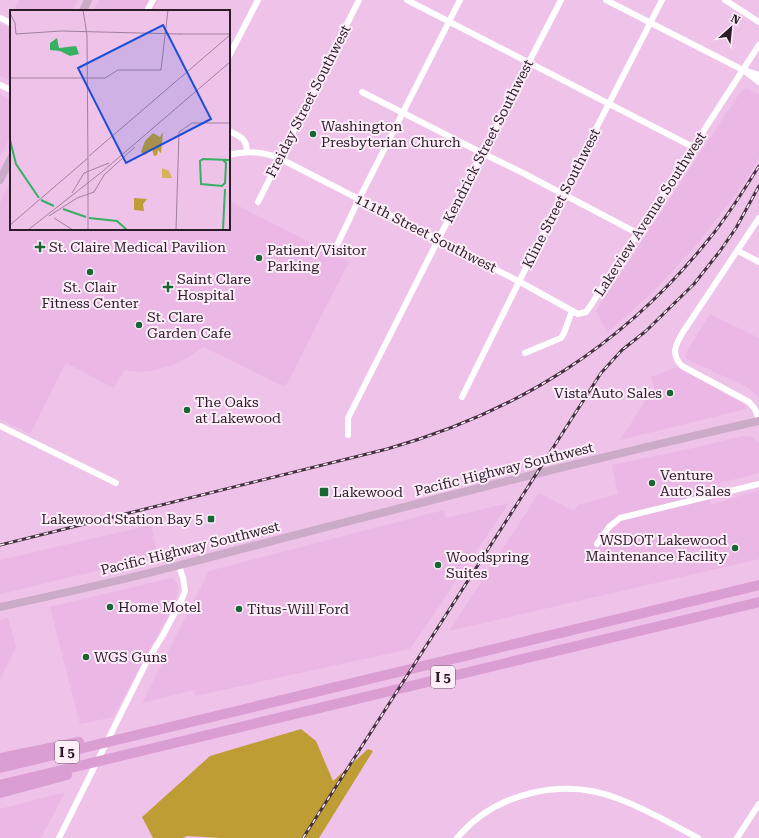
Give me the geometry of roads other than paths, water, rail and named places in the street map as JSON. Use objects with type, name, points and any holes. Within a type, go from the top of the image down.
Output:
[{"type":"highway","name":"I 5","points":[[0,768],[759,585]]},
{"type":"highway","name":"I 5","points":[[0,785],[759,602]]},
{"type":"highway","points":[[0,758],[94,738],[134,735]]},
{"type":"highway","points":[[0,793],[79,772],[128,754]]},
{"type":"main road","points":[[83,10],[88,0]]},
{"type":"main road","points":[[0,180],[10,160]]},
{"type":"main road","name":"Pacific Highway Southwest","points":[[0,607],[179,566],[451,495],[759,421]]},
{"type":"street","points":[[147,10],[152,0]]},
{"type":"street","points":[[230,54],[258,0]]},
{"type":"street","name":"Freiday Street Southwest","points":[[258,202],[359,0]]},
{"type":"street","points":[[407,0],[693,147]]},
{"type":"street","points":[[338,243],[460,0]]},
{"type":"street","name":"Kendrick Street Southwest","points":[[348,435],[348,418],[561,0]]},
{"type":"street","points":[[606,0],[743,70],[759,75]]},
{"type":"street","name":"Kline Street Southwest","points":[[462,397],[562,195],[662,0]]},
{"type":"street","points":[[725,0],[759,22]]},
{"type":"street","points":[[0,18],[10,23]]},
{"type":"street","name":"Lakeview Avenue Southwest","points":[[572,311],[578,314],[586,312],[759,45]]},
{"type":"street","points":[[743,70],[759,82]]},
{"type":"street","points":[[0,85],[10,90]]},
{"type":"street","points":[[362,92],[524,173],[562,195],[637,233]]},
{"type":"street","points":[[230,131],[240,136],[247,146],[247,152]]},
{"type":"street","name":"111th Street Southwest","points":[[230,155],[247,152],[279,158],[520,282],[572,311]]},
{"type":"street","points":[[759,218],[679,338],[674,350],[676,357],[683,367],[749,402],[755,409],[759,421]]},
{"type":"street","points":[[738,251],[759,262]]},
{"type":"street","points":[[525,353],[561,338],[572,311]]},
{"type":"street","points":[[0,426],[116,483]]},
{"type":"street","points":[[597,544],[609,526],[620,518],[759,484]]},
{"type":"street","points":[[59,838],[128,699],[178,608],[185,591],[184,578],[179,566]]},
{"type":"street","points":[[457,838],[475,821],[499,804],[527,794],[545,790],[564,789],[595,792],[629,803],[698,838]]},
{"type":"street","points":[[737,838],[759,804]]},
{"type":"railway","points":[[0,545],[387,449],[435,434],[481,415],[524,394],[565,370],[604,342],[641,311],[676,277],[709,239],[729,212],[759,166]]},
{"type":"railway","points":[[303,838],[601,373],[622,350],[646,331],[694,284],[736,228],[759,186]]},
{"type":"place","name":"Washington Presbyterian Church","points":[[313,134]]},
{"type":"place","name":"St. Claire Medical Pavilion","points":[[40,247]]},
{"type":"place","name":"Patient/Visitor Parking","points":[[259,258]]},
{"type":"place","name":"St. Clair Fitness Center","points":[[90,272]]},
{"type":"place","name":"Saint Clare Hospital","points":[[168,287]]},
{"type":"place","name":"St. Clare Garden Cafe","points":[[139,325]]},
{"type":"place","name":"Vista Auto Sales","points":[[670,393]]},
{"type":"place","name":"The Oaks at Lakewood","points":[[187,410]]},
{"type":"place","name":"Venture Auto Sales","points":[[652,483]]},
{"type":"place","name":"Lakewood","points":[[324,492]]},
{"type":"place","name":"Lakewood Station Bay 5","points":[[211,519]]},
{"type":"place","name":"WSDOT Lakewood Maintenance Facility","points":[[735,548]]},
{"type":"place","name":"Woodspring Suites","points":[[438,565]]},
{"type":"place","name":"Home Motel","points":[[110,607]]},
{"type":"place","name":"Titus-Will Ford","points":[[239,609]]},
{"type":"place","name":"WGS Guns","points":[[86,657]]}]
